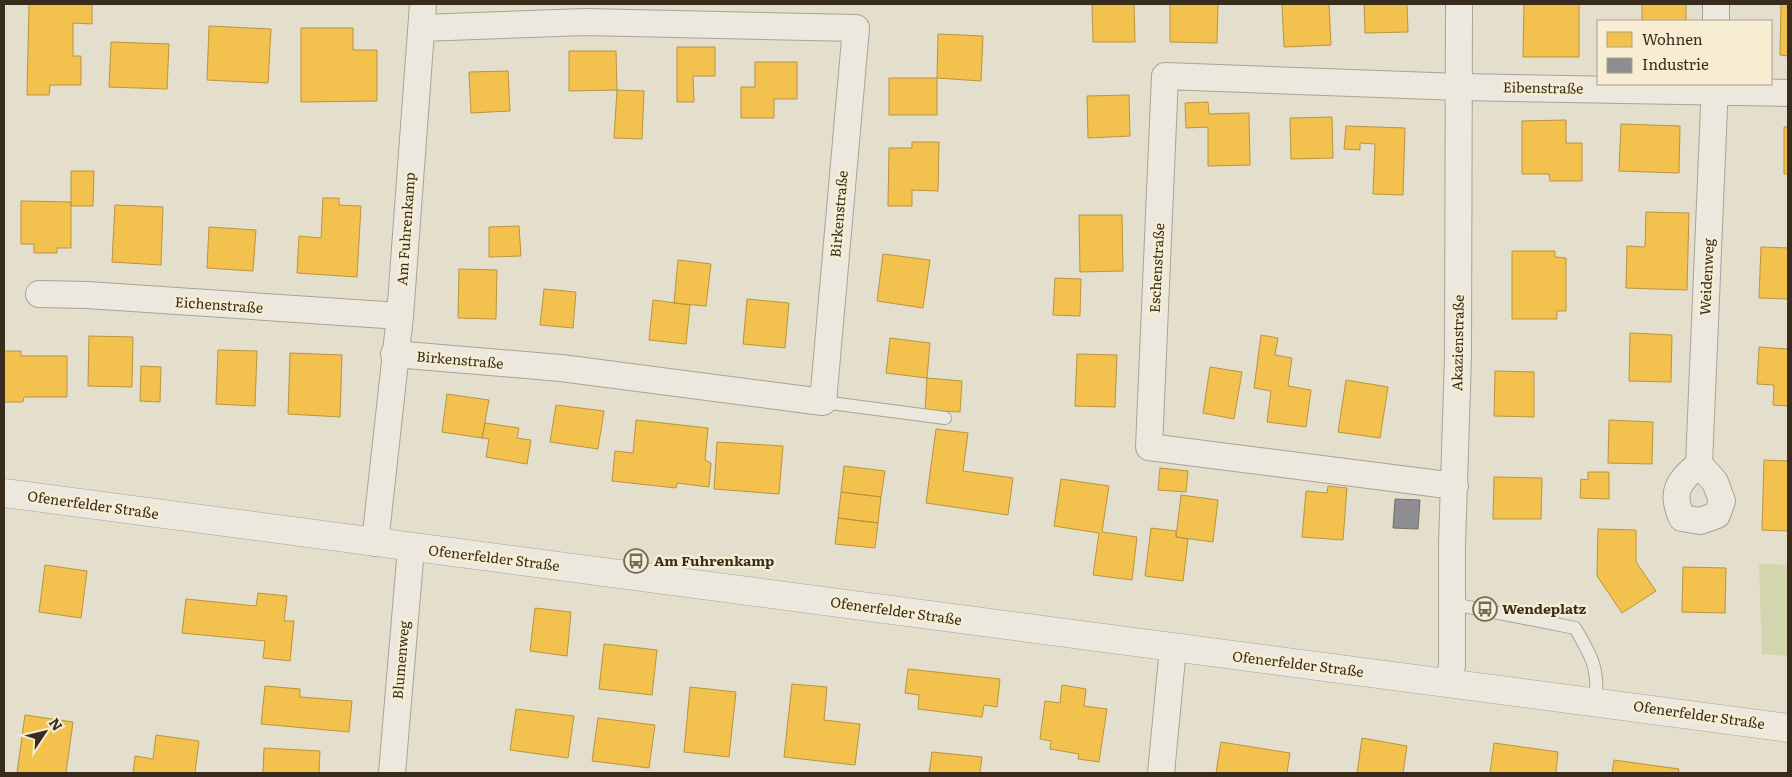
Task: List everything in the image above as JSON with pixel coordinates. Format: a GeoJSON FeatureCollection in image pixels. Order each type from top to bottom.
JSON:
{"type":"FeatureCollection","features":[{"type":"Feature","properties":{"kind":"street","name":"Akazienstraße"},"geometry":{"type":"LineString","coordinates":[[1449,682],[1452,665],[1452,545],[1455,486],[1460,87],[1459,4]]}},
{"type":"Feature","properties":{"kind":"street"},"geometry":{"type":"LineString","coordinates":[[1716,4],[1716,20]]}},
{"type":"Feature","properties":{"kind":"street","name":"Am Fuhrenkamp"},"geometry":{"type":"LineString","coordinates":[[375,543],[394,354],[400,316],[423,16]]}},
{"type":"Feature","properties":{"kind":"street","name":"Birkenstraße"},"geometry":{"type":"LineString","coordinates":[[394,354],[561,368],[823,402],[856,28],[585,22],[423,16]]}},
{"type":"Feature","properties":{"kind":"street","name":"Eschenstraße"},"geometry":{"type":"LineString","coordinates":[[1455,486],[1149,447],[1165,76],[1460,87]]}},
{"type":"Feature","properties":{"kind":"street","name":"Eibenstraße"},"geometry":{"type":"LineString","coordinates":[[1460,87],[1715,87],[1788,93]]}},
{"type":"Feature","properties":{"kind":"street","name":"Weidenweg"},"geometry":{"type":"LineString","coordinates":[[1699,464],[1715,87]]}},
{"type":"Feature","properties":{"kind":"street","name":"Eichenstraße"},"geometry":{"type":"LineString","coordinates":[[39,294],[400,316]]}},
{"type":"Feature","properties":{"kind":"street","name":"Ofenerfelder Straße"},"geometry":{"type":"LineString","coordinates":[[4,494],[1173,648],[1449,682],[1788,728]]}},
{"type":"Feature","properties":{"kind":"street","name":"Blumenweg"},"geometry":{"type":"LineString","coordinates":[[392,773],[411,548]]}},
{"type":"Feature","properties":{"kind":"street"},"geometry":{"type":"LineString","coordinates":[[1161,773],[1173,648]]}},
{"type":"Feature","properties":{"kind":"lane"},"geometry":{"type":"LineString","coordinates":[[823,402],[945,418]]}},
{"type":"Feature","properties":{"kind":"lane"},"geometry":{"type":"LineString","coordinates":[[1453,604],[1575,628],[1590,652],[1598,682],[1595,702]]}},
{"type":"Feature","properties":{"kind":"green space"},"geometry":{"type":"Polygon","coordinates":[[[1759,564],[1788,565],[1788,656],[1762,654],[1759,564]]]}},
{"type":"Feature","properties":{"kind":"building: Wohnen"},"geometry":{"type":"Polygon","coordinates":[[[29,4],[92,4],[92,24],[73,23],[73,56],[81,56],[81,85],[50,85],[49,95],[27,95],[29,4]]]}},
{"type":"Feature","properties":{"kind":"building: Wohnen"},"geometry":{"type":"Polygon","coordinates":[[[1092,4],[1134,4],[1135,42],[1093,42],[1092,4]]]}},
{"type":"Feature","properties":{"kind":"building: Wohnen"},"geometry":{"type":"Polygon","coordinates":[[[1170,4],[1218,4],[1217,43],[1170,42],[1170,4]]]}},
{"type":"Feature","properties":{"kind":"building: Wohnen"},"geometry":{"type":"Polygon","coordinates":[[[1282,4],[1329,4],[1331,45],[1284,47],[1282,4]]]}},
{"type":"Feature","properties":{"kind":"building: Wohnen"},"geometry":{"type":"Polygon","coordinates":[[[1364,4],[1407,4],[1408,32],[1365,33],[1364,4]]]}},
{"type":"Feature","properties":{"kind":"building: Wohnen"},"geometry":{"type":"Polygon","coordinates":[[[1524,4],[1579,4],[1579,57],[1523,57],[1524,4]]]}},
{"type":"Feature","properties":{"kind":"building: Wohnen"},"geometry":{"type":"Polygon","coordinates":[[[1642,4],[1686,4],[1686,20],[1642,20],[1642,4]]]}},
{"type":"Feature","properties":{"kind":"building: Wohnen"},"geometry":{"type":"Polygon","coordinates":[[[1781,4],[1788,4],[1788,56],[1780,55],[1781,4]]]}},
{"type":"Feature","properties":{"kind":"building: Wohnen"},"geometry":{"type":"Polygon","coordinates":[[[209,26],[271,29],[268,83],[207,80],[209,26]]]}},
{"type":"Feature","properties":{"kind":"building: Wohnen"},"geometry":{"type":"Polygon","coordinates":[[[301,28],[353,28],[353,50],[377,50],[377,101],[301,102],[301,28]]]}},
{"type":"Feature","properties":{"kind":"building: Wohnen"},"geometry":{"type":"Polygon","coordinates":[[[938,34],[983,36],[981,81],[937,78],[938,34]]]}},
{"type":"Feature","properties":{"kind":"building: Wohnen"},"geometry":{"type":"Polygon","coordinates":[[[111,42],[169,44],[167,89],[109,87],[111,42]]]}},
{"type":"Feature","properties":{"kind":"building: Wohnen"},"geometry":{"type":"Polygon","coordinates":[[[677,47],[715,47],[715,76],[693,76],[694,102],[677,102],[677,47]]]}},
{"type":"Feature","properties":{"kind":"building: Wohnen"},"geometry":{"type":"Polygon","coordinates":[[[569,51],[616,51],[617,90],[569,91],[569,51]]]}},
{"type":"Feature","properties":{"kind":"building: Wohnen"},"geometry":{"type":"Polygon","coordinates":[[[755,62],[797,62],[797,99],[774,99],[774,118],[741,118],[741,87],[755,87],[755,62]]]}},
{"type":"Feature","properties":{"kind":"building: Wohnen"},"geometry":{"type":"Polygon","coordinates":[[[508,71],[510,111],[471,113],[469,72],[508,71]]]}},
{"type":"Feature","properties":{"kind":"building: Wohnen"},"geometry":{"type":"Polygon","coordinates":[[[889,78],[937,78],[937,115],[889,115],[889,78]]]}},
{"type":"Feature","properties":{"kind":"building: Wohnen"},"geometry":{"type":"Polygon","coordinates":[[[617,90],[644,91],[642,139],[614,138],[617,90]]]}},
{"type":"Feature","properties":{"kind":"building: Wohnen"},"geometry":{"type":"Polygon","coordinates":[[[1129,95],[1130,136],[1088,138],[1087,96],[1129,95]]]}},
{"type":"Feature","properties":{"kind":"building: Wohnen"},"geometry":{"type":"Polygon","coordinates":[[[1208,102],[1209,114],[1249,113],[1250,165],[1208,166],[1208,127],[1186,128],[1185,103],[1208,102]]]}},
{"type":"Feature","properties":{"kind":"building: Wohnen"},"geometry":{"type":"Polygon","coordinates":[[[1332,117],[1333,158],[1291,159],[1290,118],[1332,117]]]}},
{"type":"Feature","properties":{"kind":"building: Wohnen"},"geometry":{"type":"Polygon","coordinates":[[[1566,120],[1566,143],[1582,143],[1582,181],[1550,181],[1549,174],[1522,174],[1522,121],[1566,120]]]}},
{"type":"Feature","properties":{"kind":"building: Wohnen"},"geometry":{"type":"Polygon","coordinates":[[[1621,124],[1680,126],[1679,173],[1619,171],[1621,124]]]}},
{"type":"Feature","properties":{"kind":"building: Wohnen"},"geometry":{"type":"Polygon","coordinates":[[[1346,126],[1405,128],[1403,195],[1373,194],[1375,144],[1360,143],[1360,150],[1344,149],[1346,126]]]}},
{"type":"Feature","properties":{"kind":"building: Wohnen"},"geometry":{"type":"Polygon","coordinates":[[[1784,127],[1788,127],[1788,174],[1784,174],[1784,127]]]}},
{"type":"Feature","properties":{"kind":"building: Wohnen"},"geometry":{"type":"Polygon","coordinates":[[[912,142],[939,142],[938,191],[912,190],[912,206],[888,206],[889,148],[912,148],[912,142]]]}},
{"type":"Feature","properties":{"kind":"building: Wohnen"},"geometry":{"type":"Polygon","coordinates":[[[71,171],[94,171],[93,206],[71,206],[71,171]]]}},
{"type":"Feature","properties":{"kind":"building: Wohnen"},"geometry":{"type":"Polygon","coordinates":[[[323,198],[339,198],[339,205],[361,206],[357,277],[297,273],[299,236],[321,238],[323,198]]]}},
{"type":"Feature","properties":{"kind":"building: Wohnen"},"geometry":{"type":"Polygon","coordinates":[[[21,201],[71,202],[71,248],[57,248],[57,253],[34,253],[34,244],[21,244],[21,201]]]}},
{"type":"Feature","properties":{"kind":"building: Wohnen"},"geometry":{"type":"Polygon","coordinates":[[[115,205],[163,207],[161,265],[112,262],[115,205]]]}},
{"type":"Feature","properties":{"kind":"building: Wohnen"},"geometry":{"type":"Polygon","coordinates":[[[1646,212],[1689,213],[1687,290],[1626,288],[1627,246],[1645,247],[1646,212]]]}},
{"type":"Feature","properties":{"kind":"building: Wohnen"},"geometry":{"type":"Polygon","coordinates":[[[1079,215],[1122,215],[1123,271],[1080,272],[1079,215]]]}},
{"type":"Feature","properties":{"kind":"building: Wohnen"},"geometry":{"type":"Polygon","coordinates":[[[519,226],[521,256],[489,257],[489,227],[519,226]]]}},
{"type":"Feature","properties":{"kind":"building: Wohnen"},"geometry":{"type":"Polygon","coordinates":[[[209,227],[256,230],[253,271],[207,268],[209,227]]]}},
{"type":"Feature","properties":{"kind":"building: Wohnen"},"geometry":{"type":"Polygon","coordinates":[[[1761,247],[1788,248],[1788,299],[1759,298],[1761,247]]]}},
{"type":"Feature","properties":{"kind":"building: Wohnen"},"geometry":{"type":"Polygon","coordinates":[[[1512,251],[1555,251],[1555,257],[1566,258],[1566,311],[1557,311],[1557,319],[1512,319],[1512,251]]]}},
{"type":"Feature","properties":{"kind":"building: Wohnen"},"geometry":{"type":"Polygon","coordinates":[[[883,254],[930,260],[923,308],[877,301],[883,254]]]}},
{"type":"Feature","properties":{"kind":"building: Wohnen"},"geometry":{"type":"Polygon","coordinates":[[[678,260],[711,264],[706,306],[674,303],[678,260]]]}},
{"type":"Feature","properties":{"kind":"building: Wohnen"},"geometry":{"type":"Polygon","coordinates":[[[459,269],[497,270],[496,319],[458,318],[459,269]]]}},
{"type":"Feature","properties":{"kind":"building: Wohnen"},"geometry":{"type":"Polygon","coordinates":[[[1055,278],[1081,279],[1080,316],[1053,315],[1055,278]]]}},
{"type":"Feature","properties":{"kind":"building: Wohnen"},"geometry":{"type":"Polygon","coordinates":[[[544,289],[576,292],[573,328],[540,325],[544,289]]]}},
{"type":"Feature","properties":{"kind":"building: Wohnen"},"geometry":{"type":"Polygon","coordinates":[[[747,299],[789,303],[785,348],[743,344],[747,299]]]}},
{"type":"Feature","properties":{"kind":"building: Wohnen"},"geometry":{"type":"Polygon","coordinates":[[[653,300],[690,305],[686,344],[649,340],[653,300]]]}},
{"type":"Feature","properties":{"kind":"building: Wohnen"},"geometry":{"type":"Polygon","coordinates":[[[1630,333],[1672,335],[1671,382],[1629,381],[1630,333]]]}},
{"type":"Feature","properties":{"kind":"building: Wohnen"},"geometry":{"type":"Polygon","coordinates":[[[1261,335],[1278,338],[1275,355],[1292,358],[1288,386],[1311,390],[1306,427],[1267,422],[1271,391],[1254,388],[1261,335]]]}},
{"type":"Feature","properties":{"kind":"building: Wohnen"},"geometry":{"type":"Polygon","coordinates":[[[89,336],[133,337],[132,387],[88,386],[89,336]]]}},
{"type":"Feature","properties":{"kind":"building: Wohnen"},"geometry":{"type":"Polygon","coordinates":[[[890,338],[930,343],[927,378],[886,373],[890,338]]]}},
{"type":"Feature","properties":{"kind":"building: Wohnen"},"geometry":{"type":"Polygon","coordinates":[[[1759,347],[1788,349],[1788,406],[1773,405],[1774,385],[1757,384],[1759,347]]]}},
{"type":"Feature","properties":{"kind":"building: Wohnen"},"geometry":{"type":"Polygon","coordinates":[[[218,350],[257,351],[255,406],[216,404],[218,350]]]}},
{"type":"Feature","properties":{"kind":"building: Wohnen"},"geometry":{"type":"Polygon","coordinates":[[[4,351],[21,351],[21,356],[67,356],[67,397],[24,397],[23,402],[4,402],[4,351]]]}},
{"type":"Feature","properties":{"kind":"building: Wohnen"},"geometry":{"type":"Polygon","coordinates":[[[290,353],[342,355],[340,417],[288,414],[290,353]]]}},
{"type":"Feature","properties":{"kind":"building: Wohnen"},"geometry":{"type":"Polygon","coordinates":[[[1077,354],[1117,355],[1115,407],[1075,406],[1077,354]]]}},
{"type":"Feature","properties":{"kind":"building: Wohnen"},"geometry":{"type":"Polygon","coordinates":[[[141,366],[161,367],[160,402],[140,401],[141,366]]]}},
{"type":"Feature","properties":{"kind":"building: Wohnen"},"geometry":{"type":"Polygon","coordinates":[[[1210,367],[1242,372],[1234,419],[1203,413],[1210,367]]]}},
{"type":"Feature","properties":{"kind":"building: Wohnen"},"geometry":{"type":"Polygon","coordinates":[[[1495,371],[1534,372],[1534,417],[1494,416],[1495,371]]]}},
{"type":"Feature","properties":{"kind":"building: Wohnen"},"geometry":{"type":"Polygon","coordinates":[[[927,378],[962,381],[960,412],[925,410],[927,378]]]}},
{"type":"Feature","properties":{"kind":"building: Wohnen"},"geometry":{"type":"Polygon","coordinates":[[[1346,380],[1388,387],[1380,438],[1338,432],[1346,380]]]}},
{"type":"Feature","properties":{"kind":"building: Wohnen"},"geometry":{"type":"Polygon","coordinates":[[[447,394],[489,400],[482,438],[442,432],[447,394]]]}},
{"type":"Feature","properties":{"kind":"building: Wohnen"},"geometry":{"type":"Polygon","coordinates":[[[556,405],[604,411],[598,449],[550,442],[556,405]]]}},
{"type":"Feature","properties":{"kind":"building: Wohnen"},"geometry":{"type":"Polygon","coordinates":[[[636,420],[708,428],[705,460],[711,463],[709,487],[677,483],[676,488],[612,481],[615,451],[633,453],[636,420]]]}},
{"type":"Feature","properties":{"kind":"building: Wohnen"},"geometry":{"type":"Polygon","coordinates":[[[1609,420],[1653,422],[1652,464],[1608,463],[1609,420]]]}},
{"type":"Feature","properties":{"kind":"building: Wohnen"},"geometry":{"type":"Polygon","coordinates":[[[485,423],[519,428],[517,438],[531,440],[527,464],[486,457],[489,439],[482,438],[485,423]]]}},
{"type":"Feature","properties":{"kind":"building: Wohnen"},"geometry":{"type":"Polygon","coordinates":[[[936,429],[968,433],[963,471],[1013,478],[1008,515],[926,503],[936,429]]]}},
{"type":"Feature","properties":{"kind":"building: Wohnen"},"geometry":{"type":"Polygon","coordinates":[[[717,442],[783,446],[779,494],[714,489],[717,442]]]}},
{"type":"Feature","properties":{"kind":"building: Wohnen"},"geometry":{"type":"Polygon","coordinates":[[[1764,460],[1788,461],[1788,531],[1762,530],[1764,460]]]}},
{"type":"Feature","properties":{"kind":"building: Wohnen"},"geometry":{"type":"Polygon","coordinates":[[[844,466],[885,471],[881,497],[841,492],[844,466]]]}},
{"type":"Feature","properties":{"kind":"building: Wohnen"},"geometry":{"type":"Polygon","coordinates":[[[1160,468],[1188,471],[1186,492],[1158,490],[1160,468]]]}},
{"type":"Feature","properties":{"kind":"building: Wohnen"},"geometry":{"type":"Polygon","coordinates":[[[1588,472],[1609,472],[1609,499],[1580,498],[1581,479],[1588,480],[1588,472]]]}},
{"type":"Feature","properties":{"kind":"building: Wohnen"},"geometry":{"type":"Polygon","coordinates":[[[1494,477],[1542,478],[1541,519],[1493,519],[1494,477]]]}},
{"type":"Feature","properties":{"kind":"building: Wohnen"},"geometry":{"type":"Polygon","coordinates":[[[1061,479],[1109,486],[1102,532],[1137,537],[1132,580],[1093,575],[1099,533],[1054,526],[1061,479]]]}},
{"type":"Feature","properties":{"kind":"building: Wohnen"},"geometry":{"type":"Polygon","coordinates":[[[1328,486],[1347,488],[1343,540],[1302,537],[1306,491],[1327,493],[1328,486]]]}},
{"type":"Feature","properties":{"kind":"building: Wohnen"},"geometry":{"type":"Polygon","coordinates":[[[841,492],[881,497],[878,523],[838,518],[841,492]]]}},
{"type":"Feature","properties":{"kind":"building: Wohnen"},"geometry":{"type":"Polygon","coordinates":[[[1181,495],[1218,500],[1213,542],[1176,537],[1181,495]]]}},
{"type":"Feature","properties":{"kind":"building: Wohnen"},"geometry":{"type":"Polygon","coordinates":[[[838,518],[878,523],[875,548],[835,544],[838,518]]]}},
{"type":"Feature","properties":{"kind":"building: Wohnen"},"geometry":{"type":"Polygon","coordinates":[[[1151,528],[1176,531],[1176,537],[1188,539],[1183,581],[1145,576],[1151,528]]]}},
{"type":"Feature","properties":{"kind":"building: Wohnen"},"geometry":{"type":"Polygon","coordinates":[[[1598,529],[1636,530],[1636,562],[1656,591],[1622,613],[1597,576],[1598,529]]]}},
{"type":"Feature","properties":{"kind":"building: Wohnen"},"geometry":{"type":"Polygon","coordinates":[[[45,565],[87,571],[81,618],[39,612],[45,565]]]}},
{"type":"Feature","properties":{"kind":"building: Wohnen"},"geometry":{"type":"Polygon","coordinates":[[[1683,567],[1726,568],[1725,613],[1682,612],[1683,567]]]}},
{"type":"Feature","properties":{"kind":"building: Wohnen"},"geometry":{"type":"Polygon","coordinates":[[[258,593],[287,596],[284,621],[294,621],[290,661],[263,658],[265,641],[182,633],[186,599],[256,606],[258,593]]]}},
{"type":"Feature","properties":{"kind":"building: Wohnen"},"geometry":{"type":"Polygon","coordinates":[[[535,608],[571,612],[567,656],[530,651],[535,608]]]}},
{"type":"Feature","properties":{"kind":"building: Wohnen"},"geometry":{"type":"Polygon","coordinates":[[[604,644],[657,650],[652,695],[599,689],[604,644]]]}},
{"type":"Feature","properties":{"kind":"building: Wohnen"},"geometry":{"type":"Polygon","coordinates":[[[908,669],[1000,679],[997,707],[984,705],[982,717],[918,709],[919,695],[905,693],[908,669]]]}},
{"type":"Feature","properties":{"kind":"building: Wohnen"},"geometry":{"type":"Polygon","coordinates":[[[792,684],[827,687],[824,720],[860,724],[855,765],[784,757],[792,684]]]}},
{"type":"Feature","properties":{"kind":"building: Wohnen"},"geometry":{"type":"Polygon","coordinates":[[[1062,685],[1086,689],[1084,706],[1107,709],[1099,762],[1078,759],[1079,754],[1050,749],[1051,741],[1040,739],[1045,701],[1060,703],[1062,685]]]}},
{"type":"Feature","properties":{"kind":"building: Wohnen"},"geometry":{"type":"Polygon","coordinates":[[[265,686],[300,689],[300,697],[352,701],[349,732],[261,724],[265,686]]]}},
{"type":"Feature","properties":{"kind":"building: Wohnen"},"geometry":{"type":"Polygon","coordinates":[[[690,687],[736,692],[729,757],[684,752],[690,687]]]}},
{"type":"Feature","properties":{"kind":"building: Wohnen"},"geometry":{"type":"Polygon","coordinates":[[[516,709],[574,716],[568,758],[510,750],[516,709]]]}},
{"type":"Feature","properties":{"kind":"building: Wohnen"},"geometry":{"type":"Polygon","coordinates":[[[25,715],[73,722],[66,773],[17,773],[25,715]]]}},
{"type":"Feature","properties":{"kind":"building: Wohnen"},"geometry":{"type":"Polygon","coordinates":[[[598,718],[655,725],[649,768],[592,761],[598,718]]]}},
{"type":"Feature","properties":{"kind":"building: Wohnen"},"geometry":{"type":"Polygon","coordinates":[[[156,735],[199,741],[195,773],[133,773],[135,756],[153,759],[156,735]]]}},
{"type":"Feature","properties":{"kind":"building: Wohnen"},"geometry":{"type":"Polygon","coordinates":[[[1362,738],[1407,746],[1403,773],[1357,773],[1362,738]]]}},
{"type":"Feature","properties":{"kind":"building: Wohnen"},"geometry":{"type":"Polygon","coordinates":[[[1221,742],[1290,753],[1287,773],[1216,773],[1221,742]]]}},
{"type":"Feature","properties":{"kind":"building: Wohnen"},"geometry":{"type":"Polygon","coordinates":[[[1494,743],[1558,752],[1556,773],[1490,773],[1494,743]]]}},
{"type":"Feature","properties":{"kind":"building: Wohnen"},"geometry":{"type":"Polygon","coordinates":[[[264,748],[320,751],[319,773],[263,773],[264,748]]]}},
{"type":"Feature","properties":{"kind":"building: Wohnen"},"geometry":{"type":"Polygon","coordinates":[[[932,752],[982,757],[980,773],[929,773],[932,752]]]}},
{"type":"Feature","properties":{"kind":"building: Wohnen"},"geometry":{"type":"Polygon","coordinates":[[[1614,760],[1679,769],[1678,773],[1612,773],[1614,760]]]}},
{"type":"Feature","properties":{"kind":"building: Industrie"},"geometry":{"type":"Polygon","coordinates":[[[1395,499],[1420,500],[1418,529],[1393,528],[1395,499]]]}},
{"type":"Feature","properties":{"kind":"place","name":"Am Fuhrenkamp"},"geometry":{"type":"Point","coordinates":[636,561]}},
{"type":"Feature","properties":{"kind":"place","name":"Wendeplatz"},"geometry":{"type":"Point","coordinates":[1485,609]}}]}
